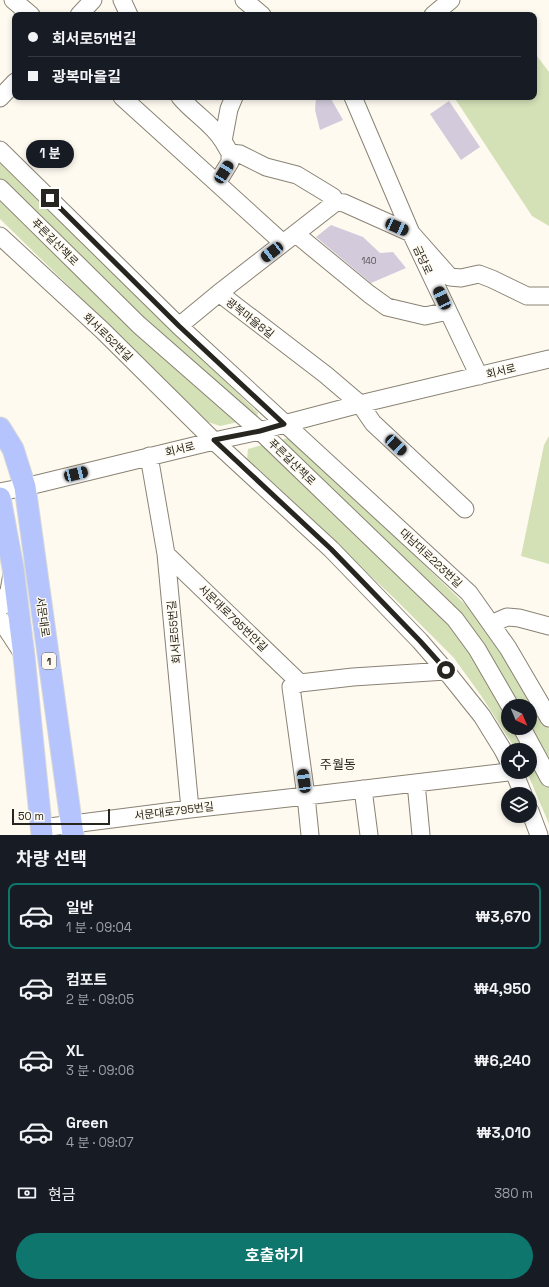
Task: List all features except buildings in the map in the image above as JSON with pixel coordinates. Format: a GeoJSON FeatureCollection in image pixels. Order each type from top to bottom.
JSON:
{"type":"FeatureCollection","features":[{"type":"Feature","properties":{"kind":"main road","name":"서문대로"},"geometry":{"type":"LineString","coordinates":[[0,428],[13,449],[25,487],[72,830]]}},
{"type":"Feature","properties":{"kind":"main road","name":"1"},"geometry":{"type":"LineString","coordinates":[[0,498],[13,568],[24,656],[42,831]]}},
{"type":"Feature","properties":{"kind":"street"},"geometry":{"type":"LineString","coordinates":[[13,0],[27,12]]}},
{"type":"Feature","properties":{"kind":"street"},"geometry":{"type":"LineString","coordinates":[[82,12],[93,0]]}},
{"type":"Feature","properties":{"kind":"street"},"geometry":{"type":"LineString","coordinates":[[122,0],[128,12]]}},
{"type":"Feature","properties":{"kind":"street"},"geometry":{"type":"LineString","coordinates":[[0,98],[12,85]]}},
{"type":"Feature","properties":{"kind":"street"},"geometry":{"type":"LineString","coordinates":[[125,100],[217,183],[290,239],[387,307],[425,316],[448,311]]}},
{"type":"Feature","properties":{"kind":"street"},"geometry":{"type":"LineString","coordinates":[[183,100],[218,133],[227,147],[266,167],[296,175],[326,192],[340,203],[411,233],[450,276],[461,278],[479,274],[527,296],[549,296]]}},
{"type":"Feature","properties":{"kind":"street"},"geometry":{"type":"LineString","coordinates":[[217,183],[230,162],[227,147],[229,109],[233,100]]}},
{"type":"Feature","properties":{"kind":"street","name":"금당로"},"geometry":{"type":"LineString","coordinates":[[354,100],[411,233],[478,376]]}},
{"type":"Feature","properties":{"kind":"street","name":"대남대로223번길"},"geometry":{"type":"LineString","coordinates":[[0,150],[179,326],[469,593],[508,648],[549,718]]}},
{"type":"Feature","properties":{"kind":"street","name":"푸른길산책로"},"geometry":{"type":"LineString","coordinates":[[0,188],[139,325],[260,431],[455,619],[481,655],[506,699]]}},
{"type":"Feature","properties":{"kind":"street","name":"광복마을8길"},"geometry":{"type":"LineString","coordinates":[[179,326],[219,293],[340,203]]}},
{"type":"Feature","properties":{"kind":"street","name":"회서로52번길"},"geometry":{"type":"LineString","coordinates":[[0,236],[102,330],[214,440],[331,549],[446,670],[482,716],[501,747]]}},
{"type":"Feature","properties":{"kind":"street","name":"광복마을8길"},"geometry":{"type":"LineString","coordinates":[[219,293],[326,375],[360,404]]}},
{"type":"Feature","properties":{"kind":"street","name":"회서로"},"geometry":{"type":"LineString","coordinates":[[0,492],[214,440],[260,431],[360,404],[549,359]]}},
{"type":"Feature","properties":{"kind":"street"},"geometry":{"type":"LineString","coordinates":[[360,404],[374,423],[465,509]]}},
{"type":"Feature","properties":{"kind":"street","name":"회서로55번길"},"geometry":{"type":"LineString","coordinates":[[149,456],[166,554],[190,809]]}},
{"type":"Feature","properties":{"kind":"street","name":"서문대로795번안길"},"geometry":{"type":"LineString","coordinates":[[166,554],[300,683]]}},
{"type":"Feature","properties":{"kind":"street"},"geometry":{"type":"LineString","coordinates":[[0,608],[9,591],[13,568]]}},
{"type":"Feature","properties":{"kind":"street"},"geometry":{"type":"LineString","coordinates":[[491,624],[507,617],[519,618],[549,626]]}},
{"type":"Feature","properties":{"kind":"street"},"geometry":{"type":"LineString","coordinates":[[0,619],[24,656]]}},
{"type":"Feature","properties":{"kind":"street"},"geometry":{"type":"LineString","coordinates":[[310,835],[291,687],[300,683],[353,677],[446,670]]}},
{"type":"Feature","properties":{"kind":"street"},"geometry":{"type":"LineString","coordinates":[[526,735],[549,778]]}},
{"type":"Feature","properties":{"kind":"street","name":"서문대로795번길"},"geometry":{"type":"LineString","coordinates":[[42,831],[72,830],[190,809],[501,773]]}},
{"type":"Feature","properties":{"kind":"street"},"geometry":{"type":"LineString","coordinates":[[416,783],[422,835]]}},
{"type":"Feature","properties":{"kind":"street"},"geometry":{"type":"LineString","coordinates":[[363,789],[369,835]]}},
{"type":"Feature","properties":{"kind":"street"},"geometry":{"type":"LineString","coordinates":[[534,823],[539,835]]}},
{"type":"Feature","properties":{"kind":"green space"},"geometry":{"type":"Polygon","coordinates":[[[537,56],[549,72],[549,226],[532,216],[456,100],[537,100],[537,56]]]}},
{"type":"Feature","properties":{"kind":"green space"},"geometry":{"type":"Polygon","coordinates":[[[0,163],[258,413],[257,418],[220,426],[208,422],[0,219],[0,163]]]}},
{"type":"Feature","properties":{"kind":"green space"},"geometry":{"type":"Polygon","coordinates":[[[549,436],[549,564],[521,556],[544,445],[549,436]]]}},
{"type":"Feature","properties":{"kind":"green space"},"geometry":{"type":"Polygon","coordinates":[[[292,437],[472,611],[520,677],[532,699],[501,699],[501,727],[454,658],[393,597],[247,460],[248,449],[292,437]]]}},
{"type":"Feature","properties":{"kind":"green space"},"geometry":{"type":"Polygon","coordinates":[[[537,707],[549,729],[549,824],[537,796],[537,787],[533,787],[530,779],[537,779],[537,743],[512,743],[506,735],[537,735],[537,707]]]}},
{"type":"Feature","properties":{"kind":"district","name":"주월동"},"geometry":{"type":"Point","coordinates":[338,764]}},
{"type":"Feature","properties":{"kind":"route"},"geometry":{"type":"LineString","coordinates":[[50,198],[179,326],[284,424],[260,431],[214,440],[331,549],[446,670]]}}]}
